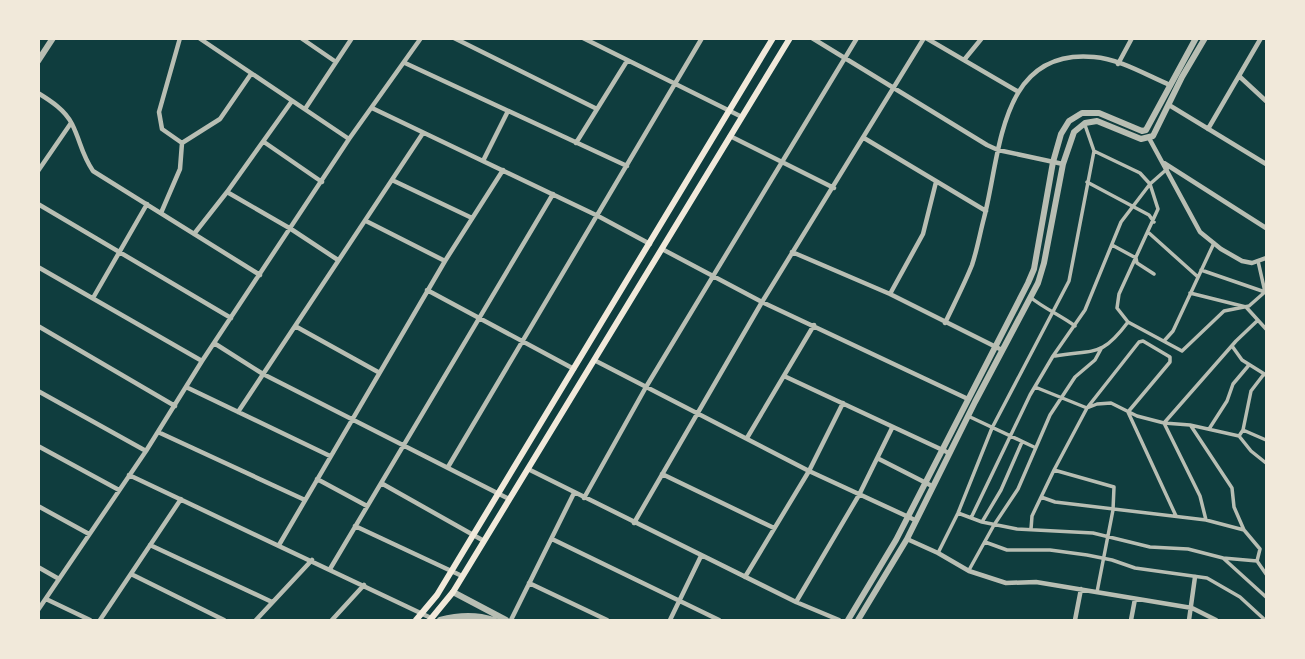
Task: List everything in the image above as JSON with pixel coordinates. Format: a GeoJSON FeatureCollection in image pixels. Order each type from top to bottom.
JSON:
{"type":"FeatureCollection","features":[{"type":"Feature","properties":{"kind":"main road"},"geometry":{"type":"LineString","coordinates":[[416,621],[452,571],[773,38]]}},
{"type":"Feature","properties":{"kind":"main road"},"geometry":{"type":"LineString","coordinates":[[431,620],[453,592],[790,38]]}},
{"type":"Feature","properties":{"kind":"street"},"geometry":{"type":"LineString","coordinates":[[38,61],[53,38]]}},
{"type":"Feature","properties":{"kind":"street"},"geometry":{"type":"LineString","coordinates":[[180,38],[159,112],[162,129],[182,144]]}},
{"type":"Feature","properties":{"kind":"street"},"geometry":{"type":"LineString","coordinates":[[199,38],[349,139]]}},
{"type":"Feature","properties":{"kind":"street"},"geometry":{"type":"LineString","coordinates":[[301,38],[336,62]]}},
{"type":"Feature","properties":{"kind":"street"},"geometry":{"type":"LineString","coordinates":[[305,109],[352,38]]}},
{"type":"Feature","properties":{"kind":"street"},"geometry":{"type":"LineString","coordinates":[[38,610],[146,451],[202,361],[349,139],[421,38]]}},
{"type":"Feature","properties":{"kind":"street"},"geometry":{"type":"LineString","coordinates":[[454,38],[597,109]]}},
{"type":"Feature","properties":{"kind":"street"},"geometry":{"type":"LineString","coordinates":[[583,38],[742,117]]}},
{"type":"Feature","properties":{"kind":"street"},"geometry":{"type":"LineString","coordinates":[[448,467],[702,38]]}},
{"type":"Feature","properties":{"kind":"street"},"geometry":{"type":"LineString","coordinates":[[812,38],[998,150],[1063,164]]}},
{"type":"Feature","properties":{"kind":"street"},"geometry":{"type":"LineString","coordinates":[[584,498],[646,387],[857,38]]}},
{"type":"Feature","properties":{"kind":"street"},"geometry":{"type":"LineString","coordinates":[[634,523],[792,252],[925,38],[1017,91]]}},
{"type":"Feature","properties":{"kind":"street"},"geometry":{"type":"LineString","coordinates":[[964,60],[982,38]]}},
{"type":"Feature","properties":{"kind":"street"},"geometry":{"type":"LineString","coordinates":[[1118,64],[1132,38]]}},
{"type":"Feature","properties":{"kind":"street"},"geometry":{"type":"LineString","coordinates":[[858,621],[906,539],[932,486],[968,399],[1034,269],[1053,162],[1065,126],[1077,115],[1088,112],[1099,113],[1142,131],[1146,130],[1196,38]]}},
{"type":"Feature","properties":{"kind":"street"},"geometry":{"type":"LineString","coordinates":[[848,621],[896,540],[925,482],[968,416],[1030,297],[1044,263],[1063,164],[1074,132],[1085,122],[1097,121],[1141,139],[1153,136],[1205,38]]}},
{"type":"Feature","properties":{"kind":"street"},"geometry":{"type":"LineString","coordinates":[[1208,129],[1261,38]]}},
{"type":"Feature","properties":{"kind":"street"},"geometry":{"type":"LineString","coordinates":[[945,323],[972,264],[998,150],[1017,91],[1038,70],[1065,58],[1096,57],[1170,85]]}},
{"type":"Feature","properties":{"kind":"street"},"geometry":{"type":"LineString","coordinates":[[576,143],[626,61]]}},
{"type":"Feature","properties":{"kind":"street"},"geometry":{"type":"LineString","coordinates":[[405,63],[627,166]]}},
{"type":"Feature","properties":{"kind":"street"},"geometry":{"type":"LineString","coordinates":[[182,144],[220,119],[251,74]]}},
{"type":"Feature","properties":{"kind":"street"},"geometry":{"type":"LineString","coordinates":[[1239,76],[1266,101]]}},
{"type":"Feature","properties":{"kind":"street"},"geometry":{"type":"LineString","coordinates":[[38,93],[55,103],[71,122],[82,155],[93,171],[260,275]]}},
{"type":"Feature","properties":{"kind":"street"},"geometry":{"type":"LineString","coordinates":[[194,234],[264,142],[292,100]]}},
{"type":"Feature","properties":{"kind":"street"},"geometry":{"type":"LineString","coordinates":[[1168,106],[1266,164]]}},
{"type":"Feature","properties":{"kind":"street"},"geometry":{"type":"LineString","coordinates":[[372,108],[598,216],[650,244]]}},
{"type":"Feature","properties":{"kind":"street"},"geometry":{"type":"LineString","coordinates":[[483,161],[508,111]]}},
{"type":"Feature","properties":{"kind":"street"},"geometry":{"type":"LineString","coordinates":[[38,171],[71,122]]}},
{"type":"Feature","properties":{"kind":"street"},"geometry":{"type":"LineString","coordinates":[[938,553],[958,513],[992,428],[1069,281],[1094,151],[1085,122]]}},
{"type":"Feature","properties":{"kind":"street"},"geometry":{"type":"LineString","coordinates":[[238,412],[423,133]]}},
{"type":"Feature","properties":{"kind":"street"},"geometry":{"type":"LineString","coordinates":[[730,136],[834,188]]}},
{"type":"Feature","properties":{"kind":"street"},"geometry":{"type":"LineString","coordinates":[[864,138],[986,211]]}},
{"type":"Feature","properties":{"kind":"street"},"geometry":{"type":"LineString","coordinates":[[1149,138],[1200,232],[1242,261],[1252,263],[1266,258]]}},
{"type":"Feature","properties":{"kind":"street"},"geometry":{"type":"LineString","coordinates":[[264,142],[322,182]]}},
{"type":"Feature","properties":{"kind":"street"},"geometry":{"type":"LineString","coordinates":[[161,213],[175,184],[182,144]]}},
{"type":"Feature","properties":{"kind":"street"},"geometry":{"type":"LineString","coordinates":[[1094,151],[1140,173],[1150,184],[1158,209],[1119,294],[1117,308],[1128,322],[1182,351],[1224,311],[1246,307],[1266,291]]}},
{"type":"Feature","properties":{"kind":"street"},"geometry":{"type":"LineString","coordinates":[[1163,163],[1266,228]]}},
{"type":"Feature","properties":{"kind":"street"},"geometry":{"type":"LineString","coordinates":[[971,518],[1035,387],[1085,310],[1121,222],[1150,184],[1167,169]]}},
{"type":"Feature","properties":{"kind":"street"},"geometry":{"type":"LineString","coordinates":[[279,545],[378,372],[503,170]]}},
{"type":"Feature","properties":{"kind":"street"},"geometry":{"type":"LineString","coordinates":[[393,180],[472,218]]}},
{"type":"Feature","properties":{"kind":"street"},"geometry":{"type":"LineString","coordinates":[[890,294],[923,234],[936,182]]}},
{"type":"Feature","properties":{"kind":"street"},"geometry":{"type":"LineString","coordinates":[[1087,182],[1149,215],[1154,222]]}},
{"type":"Feature","properties":{"kind":"street"},"geometry":{"type":"LineString","coordinates":[[227,192],[338,260]]}},
{"type":"Feature","properties":{"kind":"street"},"geometry":{"type":"LineString","coordinates":[[330,569],[553,194]]}},
{"type":"Feature","properties":{"kind":"street"},"geometry":{"type":"LineString","coordinates":[[38,204],[231,318]]}},
{"type":"Feature","properties":{"kind":"street"},"geometry":{"type":"LineString","coordinates":[[93,298],[147,204]]}},
{"type":"Feature","properties":{"kind":"street"},"geometry":{"type":"LineString","coordinates":[[366,221],[445,261]]}},
{"type":"Feature","properties":{"kind":"street"},"geometry":{"type":"LineString","coordinates":[[1149,233],[1198,276]]}},
{"type":"Feature","properties":{"kind":"street"},"geometry":{"type":"LineString","coordinates":[[1164,341],[1173,331],[1214,243]]}},
{"type":"Feature","properties":{"kind":"street"},"geometry":{"type":"LineString","coordinates":[[1112,245],[1136,258],[1137,263],[1154,274]]}},
{"type":"Feature","properties":{"kind":"street"},"geometry":{"type":"LineString","coordinates":[[662,249],[762,302],[968,399]]}},
{"type":"Feature","properties":{"kind":"street"},"geometry":{"type":"LineString","coordinates":[[792,252],[890,294],[1002,350]]}},
{"type":"Feature","properties":{"kind":"street"},"geometry":{"type":"LineString","coordinates":[[1258,261],[1266,291]]}},
{"type":"Feature","properties":{"kind":"street"},"geometry":{"type":"LineString","coordinates":[[39,269],[202,361]]}},
{"type":"Feature","properties":{"kind":"street"},"geometry":{"type":"LineString","coordinates":[[1201,270],[1266,291]]}},
{"type":"Feature","properties":{"kind":"street"},"geometry":{"type":"LineString","coordinates":[[427,290],[575,370]]}},
{"type":"Feature","properties":{"kind":"street"},"geometry":{"type":"LineString","coordinates":[[1190,293],[1246,307],[1266,330]]}},
{"type":"Feature","properties":{"kind":"street"},"geometry":{"type":"LineString","coordinates":[[1030,297],[1075,326]]}},
{"type":"Feature","properties":{"kind":"street"},"geometry":{"type":"LineString","coordinates":[[1164,422],[1258,321]]}},
{"type":"Feature","properties":{"kind":"street"},"geometry":{"type":"LineString","coordinates":[[1053,356],[1101,349],[1114,341],[1128,322]]}},
{"type":"Feature","properties":{"kind":"street"},"geometry":{"type":"LineString","coordinates":[[747,438],[814,325]]}},
{"type":"Feature","properties":{"kind":"street"},"geometry":{"type":"LineString","coordinates":[[38,326],[175,406]]}},
{"type":"Feature","properties":{"kind":"street"},"geometry":{"type":"LineString","coordinates":[[295,326],[378,372]]}},
{"type":"Feature","properties":{"kind":"street"},"geometry":{"type":"LineString","coordinates":[[1031,529],[1032,516],[1087,408],[1139,342],[1143,341],[1170,357],[1170,362],[1128,412]]}},
{"type":"Feature","properties":{"kind":"street"},"geometry":{"type":"LineString","coordinates":[[214,343],[263,374],[509,499]]}},
{"type":"Feature","properties":{"kind":"street"},"geometry":{"type":"LineString","coordinates":[[1232,346],[1242,360],[1265,375],[1251,391],[1243,430],[1238,436]]}},
{"type":"Feature","properties":{"kind":"street"},"geometry":{"type":"LineString","coordinates":[[969,571],[994,525],[1018,489],[1034,447],[1060,399],[1075,377],[1095,360],[1101,349]]}},
{"type":"Feature","properties":{"kind":"street"},"geometry":{"type":"LineString","coordinates":[[594,360],[809,471],[915,520]]}},
{"type":"Feature","properties":{"kind":"street"},"geometry":{"type":"LineString","coordinates":[[1209,429],[1227,401],[1233,384],[1250,365]]}},
{"type":"Feature","properties":{"kind":"street"},"geometry":{"type":"LineString","coordinates":[[784,376],[945,452]]}},
{"type":"Feature","properties":{"kind":"street"},"geometry":{"type":"LineString","coordinates":[[186,387],[330,456]]}},
{"type":"Feature","properties":{"kind":"street"},"geometry":{"type":"LineString","coordinates":[[1035,387],[1087,408],[1111,403],[1128,412],[1164,422],[1238,436],[1266,463]]}},
{"type":"Feature","properties":{"kind":"street"},"geometry":{"type":"LineString","coordinates":[[39,392],[146,451]]}},
{"type":"Feature","properties":{"kind":"street"},"geometry":{"type":"LineString","coordinates":[[745,577],[809,471],[843,403]]}},
{"type":"Feature","properties":{"kind":"street"},"geometry":{"type":"LineString","coordinates":[[1128,412],[1176,516]]}},
{"type":"Feature","properties":{"kind":"street"},"geometry":{"type":"LineString","coordinates":[[968,416],[1034,447]]}},
{"type":"Feature","properties":{"kind":"street"},"geometry":{"type":"LineString","coordinates":[[1164,422],[1200,496],[1206,520]]}},
{"type":"Feature","properties":{"kind":"street"},"geometry":{"type":"LineString","coordinates":[[1190,425],[1232,488],[1234,507],[1244,530],[1260,549],[1257,561],[1266,574]]}},
{"type":"Feature","properties":{"kind":"street"},"geometry":{"type":"LineString","coordinates":[[796,602],[879,459],[892,428]]}},
{"type":"Feature","properties":{"kind":"street"},"geometry":{"type":"LineString","coordinates":[[1243,430],[1266,440]]}},
{"type":"Feature","properties":{"kind":"street"},"geometry":{"type":"LineString","coordinates":[[158,432],[305,500]]}},
{"type":"Feature","properties":{"kind":"street"},"geometry":{"type":"LineString","coordinates":[[982,523],[1001,490],[1022,442]]}},
{"type":"Feature","properties":{"kind":"street"},"geometry":{"type":"LineString","coordinates":[[38,446],[119,490]]}},
{"type":"Feature","properties":{"kind":"street"},"geometry":{"type":"LineString","coordinates":[[879,459],[932,486]]}},
{"type":"Feature","properties":{"kind":"street"},"geometry":{"type":"LineString","coordinates":[[528,469],[574,494],[839,621]]}},
{"type":"Feature","properties":{"kind":"street"},"geometry":{"type":"LineString","coordinates":[[1054,470],[1114,487],[1113,510],[1097,592]]}},
{"type":"Feature","properties":{"kind":"street"},"geometry":{"type":"LineString","coordinates":[[129,474],[364,585],[431,620]]}},
{"type":"Feature","properties":{"kind":"street"},"geometry":{"type":"LineString","coordinates":[[662,474],[774,528]]}},
{"type":"Feature","properties":{"kind":"street"},"geometry":{"type":"LineString","coordinates":[[317,479],[367,506]]}},
{"type":"Feature","properties":{"kind":"street"},"geometry":{"type":"LineString","coordinates":[[381,483],[484,541]]}},
{"type":"Feature","properties":{"kind":"street"},"geometry":{"type":"LineString","coordinates":[[453,592],[509,621],[574,494]]}},
{"type":"Feature","properties":{"kind":"street"},"geometry":{"type":"LineString","coordinates":[[1041,497],[1055,502],[1206,520],[1244,530]]}},
{"type":"Feature","properties":{"kind":"street"},"geometry":{"type":"LineString","coordinates":[[100,621],[181,499]]}},
{"type":"Feature","properties":{"kind":"street"},"geometry":{"type":"LineString","coordinates":[[38,506],[89,534]]}},
{"type":"Feature","properties":{"kind":"street"},"geometry":{"type":"LineString","coordinates":[[958,513],[994,525],[1072,531],[1108,536],[1150,547],[1257,561]]}},
{"type":"Feature","properties":{"kind":"street"},"geometry":{"type":"LineString","coordinates":[[355,526],[462,576]]}},
{"type":"Feature","properties":{"kind":"street"},"geometry":{"type":"LineString","coordinates":[[552,538],[719,621]]}},
{"type":"Feature","properties":{"kind":"street"},"geometry":{"type":"LineString","coordinates":[[906,539],[969,571],[1006,583],[1036,582],[1192,608],[1216,621]]}},
{"type":"Feature","properties":{"kind":"street"},"geometry":{"type":"LineString","coordinates":[[985,542],[1007,550],[1050,550],[1135,568],[1207,578],[1240,597],[1265,621]]}},
{"type":"Feature","properties":{"kind":"street"},"geometry":{"type":"LineString","coordinates":[[150,545],[272,602]]}},
{"type":"Feature","properties":{"kind":"street"},"geometry":{"type":"LineString","coordinates":[[670,621],[701,556]]}},
{"type":"Feature","properties":{"kind":"street"},"geometry":{"type":"LineString","coordinates":[[1223,558],[1266,597]]}},
{"type":"Feature","properties":{"kind":"street"},"geometry":{"type":"LineString","coordinates":[[256,621],[312,560]]}},
{"type":"Feature","properties":{"kind":"street"},"geometry":{"type":"LineString","coordinates":[[38,567],[59,579]]}},
{"type":"Feature","properties":{"kind":"street"},"geometry":{"type":"LineString","coordinates":[[131,574],[224,621]]}},
{"type":"Feature","properties":{"kind":"street"},"geometry":{"type":"LineString","coordinates":[[1189,621],[1195,577]]}},
{"type":"Feature","properties":{"kind":"street"},"geometry":{"type":"LineString","coordinates":[[529,583],[607,621]]}},
{"type":"Feature","properties":{"kind":"street"},"geometry":{"type":"LineString","coordinates":[[332,621],[364,585]]}},
{"type":"Feature","properties":{"kind":"street"},"geometry":{"type":"LineString","coordinates":[[1075,621],[1081,589]]}},
{"type":"Feature","properties":{"kind":"street"},"geometry":{"type":"LineString","coordinates":[[46,599],[90,621]]}},
{"type":"Feature","properties":{"kind":"street"},"geometry":{"type":"LineString","coordinates":[[1130,621],[1135,599]]}},
{"type":"Feature","properties":{"kind":"street"},"geometry":{"type":"LineString","coordinates":[[440,621],[464,615],[494,621]]}}]}
